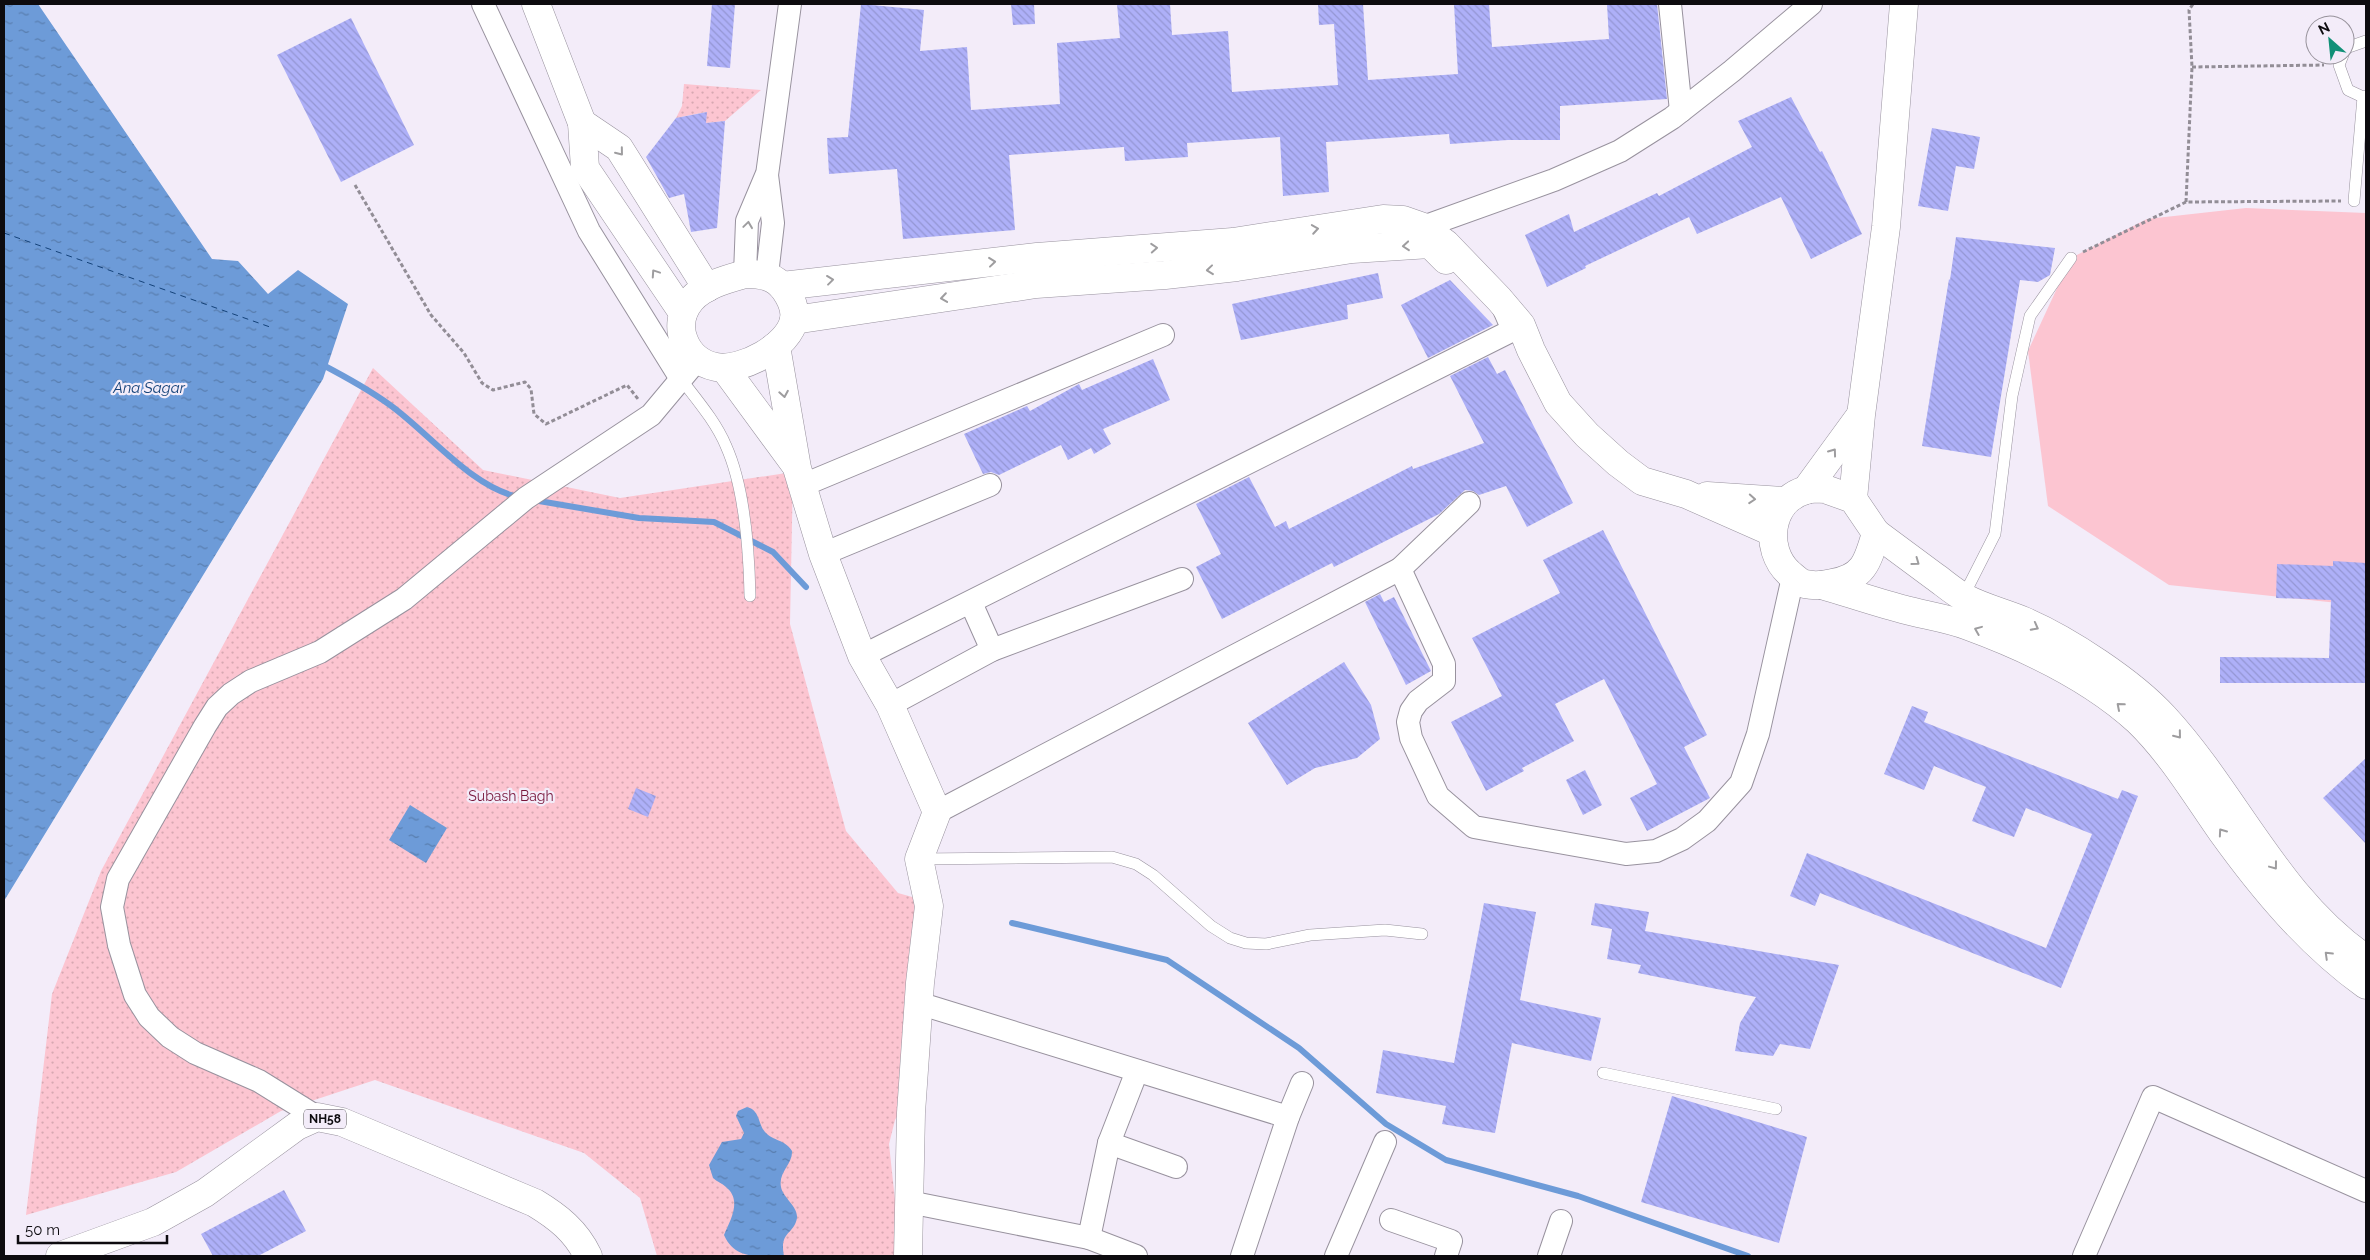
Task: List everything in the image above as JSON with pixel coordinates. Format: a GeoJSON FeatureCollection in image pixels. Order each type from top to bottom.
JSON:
{"type":"FeatureCollection","features":[{"type":"Feature","properties":{"kind":"main road"},"geometry":{"type":"LineString","coordinates":[[536,4],[582,123],[585,168],[683,313]]}},
{"type":"Feature","properties":{"kind":"main road"},"geometry":{"type":"LineString","coordinates":[[1853,499],[1861,415],[1886,227],[1904,4]]}},
{"type":"Feature","properties":{"kind":"main road"},"geometry":{"type":"LineString","coordinates":[[582,123],[619,148],[707,288]]}},
{"type":"Feature","properties":{"kind":"main road"},"geometry":{"type":"LineString","coordinates":[[794,320],[1036,284],[1165,275],[1235,255],[1383,219],[1403,220],[1423,227],[1446,244],[1499,299],[1521,325],[1531,350],[1558,402],[1593,440],[1618,463],[1642,482],[1686,494],[1772,532]]}},
{"type":"Feature","properties":{"kind":"main road"},"geometry":{"type":"LineString","coordinates":[[765,278],[792,304],[794,320],[788,333],[776,346],[744,365],[725,369],[708,366],[689,370],[688,350],[682,339],[683,313],[692,299],[707,288],[765,278],[1037,257],[1235,255],[1430,244],[1531,350]]}},
{"type":"Feature","properties":{"kind":"main road"},"geometry":{"type":"LineString","coordinates":[[1036,284],[1037,257]]}},
{"type":"Feature","properties":{"kind":"main road"},"geometry":{"type":"LineString","coordinates":[[776,346],[799,477],[823,554],[862,656],[890,706],[937,812],[919,859],[929,906],[918,1002],[912,1113],[908,1256]]}},
{"type":"Feature","properties":{"kind":"main road"},"geometry":{"type":"LineString","coordinates":[[725,369],[799,477]]}},
{"type":"Feature","properties":{"kind":"main road"},"geometry":{"type":"LineString","coordinates":[[1861,415],[1775,518],[1772,532],[1780,565],[1804,584],[1822,585],[1841,582],[1861,572],[1870,556],[1876,533]]}},
{"type":"Feature","properties":{"kind":"main road"},"geometry":{"type":"LineString","coordinates":[[1686,494],[1795,496],[1825,489],[1853,499],[1876,533],[1963,597],[1990,610],[2024,621],[2063,642],[2123,680],[2164,716],[2196,757],[2293,892],[2327,928],[2366,959]]}},
{"type":"Feature","properties":{"kind":"main road"},"geometry":{"type":"LineString","coordinates":[[1822,585],[1900,609],[1966,625],[2026,649],[2064,669],[2112,699],[2139,722],[2177,768],[2236,851],[2298,926],[2340,966],[2366,985]]}},
{"type":"Feature","properties":{"kind":"main road","name":"NH58"},"geometry":{"type":"LineString","coordinates":[[60,1256],[153,1222],[205,1193],[297,1126],[317,1117],[342,1122],[535,1203],[558,1217],[580,1239],[588,1256]]}},
{"type":"Feature","properties":{"kind":"street"},"geometry":{"type":"LineString","coordinates":[[317,1117],[259,1081],[195,1053],[170,1037],[149,1017],[135,994],[119,945],[112,907],[118,879],[205,726],[224,700],[251,681],[320,652],[404,599],[526,498],[651,415],[689,370],[589,230],[483,4]]}},
{"type":"Feature","properties":{"kind":"street"},"geometry":{"type":"LineString","coordinates":[[765,278],[748,221],[767,176],[790,4]]}},
{"type":"Feature","properties":{"kind":"street"},"geometry":{"type":"LineString","coordinates":[[1670,4],[1681,111]]}},
{"type":"Feature","properties":{"kind":"street"},"geometry":{"type":"LineString","coordinates":[[1423,227],[1554,180],[1620,150],[1681,111],[1732,71],[1811,4]]}},
{"type":"Feature","properties":{"kind":"street"},"geometry":{"type":"LineString","coordinates":[[862,656],[972,603],[1513,330],[1499,299]]}},
{"type":"Feature","properties":{"kind":"street"},"geometry":{"type":"LineString","coordinates":[[799,477],[1162,335]]}},
{"type":"Feature","properties":{"kind":"street"},"geometry":{"type":"LineString","coordinates":[[823,554],[990,485]]}},
{"type":"Feature","properties":{"kind":"street"},"geometry":{"type":"LineString","coordinates":[[937,812],[1400,569],[1469,503]]}},
{"type":"Feature","properties":{"kind":"street"},"geometry":{"type":"LineString","coordinates":[[1400,569],[1444,664],[1444,681],[1418,701],[1411,711],[1408,722],[1411,738],[1438,796],[1474,827],[1626,854],[1656,851],[1682,839],[1707,820],[1741,783],[1758,734],[1793,577]]}},
{"type":"Feature","properties":{"kind":"street"},"geometry":{"type":"LineString","coordinates":[[890,706],[992,650],[1182,580]]}},
{"type":"Feature","properties":{"kind":"street"},"geometry":{"type":"LineString","coordinates":[[972,603],[992,650]]}},
{"type":"Feature","properties":{"kind":"street"},"geometry":{"type":"LineString","coordinates":[[918,1002],[1288,1117]]}},
{"type":"Feature","properties":{"kind":"street"},"geometry":{"type":"LineString","coordinates":[[1089,1238],[1109,1143],[1137,1071]]}},
{"type":"Feature","properties":{"kind":"street"},"geometry":{"type":"LineString","coordinates":[[1242,1256],[1288,1117],[1302,1084]]}},
{"type":"Feature","properties":{"kind":"street"},"geometry":{"type":"LineString","coordinates":[[2084,1256],[2153,1097],[2366,1190]]}},
{"type":"Feature","properties":{"kind":"street"},"geometry":{"type":"LineString","coordinates":[[1336,1256],[1385,1142]]}},
{"type":"Feature","properties":{"kind":"street"},"geometry":{"type":"LineString","coordinates":[[1109,1143],[1176,1167]]}},
{"type":"Feature","properties":{"kind":"street"},"geometry":{"type":"LineString","coordinates":[[909,1202],[1089,1238],[1136,1256]]}},
{"type":"Feature","properties":{"kind":"street"},"geometry":{"type":"LineString","coordinates":[[1391,1220],[1451,1241],[1446,1256]]}},
{"type":"Feature","properties":{"kind":"street"},"geometry":{"type":"LineString","coordinates":[[1549,1256],[1561,1221]]}},
{"type":"Feature","properties":{"kind":"lane"},"geometry":{"type":"LineString","coordinates":[[2342,65],[2348,90],[2365,96],[2354,201]]}},
{"type":"Feature","properties":{"kind":"lane"},"geometry":{"type":"LineString","coordinates":[[1963,597],[1994,534],[2012,396],[2030,316],[2071,258]]}},
{"type":"Feature","properties":{"kind":"lane"},"geometry":{"type":"LineString","coordinates":[[689,370],[709,416],[726,446],[744,514],[750,561],[750,596]]}},
{"type":"Feature","properties":{"kind":"lane"},"geometry":{"type":"LineString","coordinates":[[919,859],[1112,858],[1136,864],[1153,875],[1211,926],[1230,938],[1246,942],[1266,944],[1310,935],[1385,930],[1422,934]]}},
{"type":"Feature","properties":{"kind":"lane"},"geometry":{"type":"LineString","coordinates":[[1603,1073],[1776,1109]]}},
{"type":"Feature","properties":{"kind":"path"},"geometry":{"type":"LineString","coordinates":[[2186,202],[2192,67],[2189,10],[2193,4]]}},
{"type":"Feature","properties":{"kind":"path"},"geometry":{"type":"LineString","coordinates":[[2192,67],[2305,62]]}},
{"type":"Feature","properties":{"kind":"path"},"geometry":{"type":"LineString","coordinates":[[355,185],[431,315],[464,353],[476,374],[488,388],[501,388],[525,382],[531,389],[534,414],[546,424],[627,385],[651,415]]}},
{"type":"Feature","properties":{"kind":"path"},"geometry":{"type":"LineString","coordinates":[[2071,258],[2186,202],[2354,201]]}},
{"type":"Feature","properties":{"kind":"green space"},"geometry":{"type":"Polygon","coordinates":[[[684,84],[761,90],[725,121],[706,123],[706,112],[676,118],[682,106],[684,84]]]}},
{"type":"Feature","properties":{"kind":"green space"},"geometry":{"type":"Polygon","coordinates":[[[2246,208],[2366,213],[2366,606],[2169,585],[2048,506],[2028,351],[2071,258],[2147,219],[2246,208]]]}},
{"type":"Feature","properties":{"kind":"green space","name":"Subash Bagh"},"geometry":{"type":"Polygon","coordinates":[[[373,368],[483,470],[620,498],[793,472],[790,624],[846,831],[898,893],[937,904],[929,1061],[895,1120],[889,1144],[901,1256],[657,1256],[640,1198],[584,1153],[375,1080],[281,1111],[176,1172],[26,1215],[52,994],[101,871],[373,368]]]}},
{"type":"Feature","properties":{"kind":"water","name":"Ana Sagar"},"geometry":{"type":"Polygon","coordinates":[[[4,4],[38,4],[212,259],[238,261],[268,294],[298,270],[348,304],[323,379],[4,901],[4,4]]]}},
{"type":"Feature","properties":{"kind":"water"},"geometry":{"type":"Polygon","coordinates":[[[410,805],[447,828],[426,863],[389,840],[410,805]]]}},
{"type":"Feature","properties":{"kind":"water"},"geometry":{"type":"Polygon","coordinates":[[[747,1107],[757,1114],[765,1132],[789,1147],[792,1151],[792,1156],[783,1172],[781,1187],[784,1195],[795,1210],[797,1218],[793,1228],[785,1237],[784,1256],[756,1256],[741,1253],[734,1249],[724,1235],[734,1210],[733,1198],[731,1192],[726,1187],[713,1178],[709,1165],[722,1142],[741,1139],[744,1133],[736,1116],[738,1111],[747,1107]]]}},
{"type":"Feature","properties":{"kind":"building"},"geometry":{"type":"Polygon","coordinates":[[[712,4],[735,4],[730,68],[707,66],[712,4]]]}},
{"type":"Feature","properties":{"kind":"building"},"geometry":{"type":"Polygon","coordinates":[[[861,4],[924,10],[920,51],[967,47],[971,110],[1060,104],[1057,43],[1120,38],[1117,4],[1170,4],[1172,35],[1228,31],[1232,92],[1338,85],[1334,24],[1319,25],[1318,4],[1363,4],[1368,80],[1458,74],[1454,4],[1489,4],[1492,47],[1609,39],[1607,4],[1657,4],[1667,99],[1560,106],[1560,140],[1508,140],[1450,144],[1449,134],[1326,142],[1329,192],[1283,196],[1280,137],[1187,143],[1188,157],[1125,161],[1124,147],[1009,155],[1015,230],[903,239],[897,169],[829,174],[827,138],[848,137],[861,4]]]}},
{"type":"Feature","properties":{"kind":"building"},"geometry":{"type":"Polygon","coordinates":[[[1011,4],[1034,4],[1035,24],[1013,25],[1011,4]]]}},
{"type":"Feature","properties":{"kind":"building"},"geometry":{"type":"Polygon","coordinates":[[[351,18],[414,145],[341,182],[277,55],[351,18]]]}},
{"type":"Feature","properties":{"kind":"building"},"geometry":{"type":"Polygon","coordinates":[[[1791,97],[1820,152],[1822,151],[1862,234],[1811,259],[1781,197],[1697,234],[1689,217],[1585,266],[1586,268],[1547,287],[1525,235],[1569,214],[1574,232],[1657,193],[1659,196],[1752,147],[1738,121],[1791,97]]]}},
{"type":"Feature","properties":{"kind":"building"},"geometry":{"type":"Polygon","coordinates":[[[707,112],[706,123],[725,121],[717,228],[691,232],[684,194],[669,198],[646,157],[676,118],[707,112]]]}},
{"type":"Feature","properties":{"kind":"building"},"geometry":{"type":"Polygon","coordinates":[[[1932,128],[1980,137],[1974,169],[1956,166],[1948,211],[1918,206],[1932,128]]]}},
{"type":"Feature","properties":{"kind":"building"},"geometry":{"type":"Polygon","coordinates":[[[1956,237],[2055,248],[2050,275],[2038,282],[2020,280],[1991,457],[1922,446],[1956,237]]]}},
{"type":"Feature","properties":{"kind":"building"},"geometry":{"type":"Polygon","coordinates":[[[1378,273],[1383,298],[1347,305],[1348,319],[1241,340],[1232,304],[1378,273]]]}},
{"type":"Feature","properties":{"kind":"building"},"geometry":{"type":"Polygon","coordinates":[[[1450,280],[1493,325],[1428,358],[1401,305],[1450,280]]]}},
{"type":"Feature","properties":{"kind":"building"},"geometry":{"type":"Polygon","coordinates":[[[1488,357],[1497,374],[1505,370],[1573,503],[1527,527],[1506,486],[1479,495],[1473,491],[1465,490],[1439,514],[1334,567],[1332,563],[1222,619],[1196,567],[1221,554],[1196,504],[1249,477],[1275,527],[1286,521],[1289,529],[1412,466],[1413,469],[1484,443],[1450,376],[1488,357]]]}},
{"type":"Feature","properties":{"kind":"building"},"geometry":{"type":"Polygon","coordinates":[[[1153,359],[1170,400],[1103,429],[1111,444],[1094,454],[1091,448],[1068,460],[1061,445],[999,475],[991,472],[983,474],[964,434],[1027,406],[1030,411],[1079,384],[1082,390],[1153,359]]]}},
{"type":"Feature","properties":{"kind":"building"},"geometry":{"type":"Polygon","coordinates":[[[1603,530],[1707,735],[1684,747],[1710,798],[1647,831],[1630,798],[1657,784],[1604,679],[1555,704],[1574,741],[1522,768],[1524,771],[1486,791],[1451,722],[1502,696],[1472,638],[1560,593],[1543,560],[1603,530]]]}},
{"type":"Feature","properties":{"kind":"building"},"geometry":{"type":"Polygon","coordinates":[[[2333,561],[2366,563],[2366,683],[2220,683],[2220,657],[2329,658],[2331,600],[2276,598],[2277,564],[2333,566],[2333,561]]]}},
{"type":"Feature","properties":{"kind":"building"},"geometry":{"type":"Polygon","coordinates":[[[1380,594],[1384,602],[1394,597],[1431,671],[1406,685],[1365,602],[1380,594]]]}},
{"type":"Feature","properties":{"kind":"building"},"geometry":{"type":"Polygon","coordinates":[[[1344,662],[1371,705],[1380,739],[1357,758],[1315,768],[1287,785],[1248,723],[1344,662]]]}},
{"type":"Feature","properties":{"kind":"building"},"geometry":{"type":"Polygon","coordinates":[[[1912,706],[1928,712],[1924,722],[2118,799],[2122,790],[2138,796],[2061,988],[1820,893],[1815,906],[1790,896],[1807,853],[2046,948],[2092,834],[2026,808],[2014,837],[1972,821],[1986,787],[1934,766],[1924,790],[1884,774],[1912,706]]]}},
{"type":"Feature","properties":{"kind":"building"},"geometry":{"type":"Polygon","coordinates":[[[2366,758],[2366,844],[2323,798],[2366,758]]]}},
{"type":"Feature","properties":{"kind":"building"},"geometry":{"type":"Polygon","coordinates":[[[1585,770],[1602,805],[1583,815],[1566,780],[1585,770]]]}},
{"type":"Feature","properties":{"kind":"building"},"geometry":{"type":"Polygon","coordinates":[[[636,788],[656,796],[648,817],[628,809],[636,788]]]}},
{"type":"Feature","properties":{"kind":"building"},"geometry":{"type":"Polygon","coordinates":[[[1484,903],[1536,912],[1520,1000],[1601,1018],[1591,1061],[1512,1043],[1495,1133],[1442,1124],[1446,1106],[1376,1093],[1383,1050],[1454,1063],[1484,903]]]}},
{"type":"Feature","properties":{"kind":"building"},"geometry":{"type":"Polygon","coordinates":[[[1595,903],[1649,912],[1645,931],[1839,965],[1810,1049],[1780,1044],[1773,1056],[1735,1051],[1740,1023],[1756,997],[1638,973],[1641,965],[1607,959],[1612,929],[1591,925],[1595,903]]]}},
{"type":"Feature","properties":{"kind":"building"},"geometry":{"type":"Polygon","coordinates":[[[1672,1096],[1807,1137],[1779,1243],[1641,1202],[1672,1096]]]}},
{"type":"Feature","properties":{"kind":"building"},"geometry":{"type":"Polygon","coordinates":[[[284,1190],[306,1231],[258,1256],[213,1256],[201,1234],[284,1190]]]}},
{"type":"Feature","properties":{"kind":"waterway"},"geometry":{"type":"LineString","coordinates":[[321,364],[365,388],[390,405],[483,482],[500,491],[518,497]]}},
{"type":"Feature","properties":{"kind":"waterway"},"geometry":{"type":"LineString","coordinates":[[533,500],[639,518],[714,522],[773,552],[806,587]]}},
{"type":"Feature","properties":{"kind":"waterway"},"geometry":{"type":"LineString","coordinates":[[1012,923],[1167,960],[1299,1048],[1386,1124],[1446,1160],[1578,1196],[1748,1256]]}},
{"type":"Feature","properties":{"kind":"ferry route"},"geometry":{"type":"LineString","coordinates":[[4,233],[270,327]]}}]}
